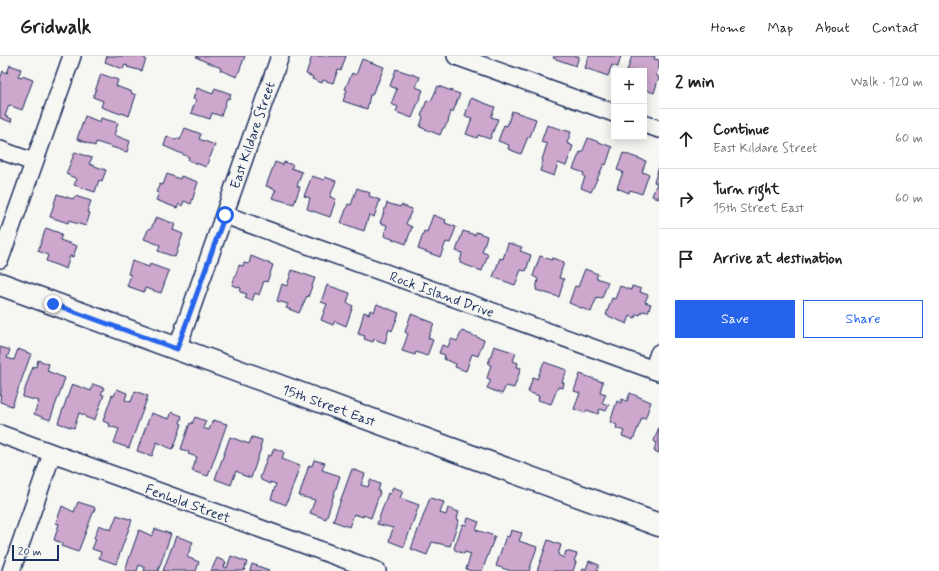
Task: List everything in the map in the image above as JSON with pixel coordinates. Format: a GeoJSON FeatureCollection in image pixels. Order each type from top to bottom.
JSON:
{"type":"FeatureCollection","features":[{"type":"Feature","properties":{"kind":"street"},"geometry":{"type":"LineString","coordinates":[[0,259],[33,162],[72,56]]}},
{"type":"Feature","properties":{"kind":"street","name":"East Kildare Street"},"geometry":{"type":"LineString","coordinates":[[177,349],[280,56]]}},
{"type":"Feature","properties":{"kind":"street"},"geometry":{"type":"LineString","coordinates":[[456,56],[611,112]]}},
{"type":"Feature","properties":{"kind":"street"},"geometry":{"type":"LineString","coordinates":[[647,125],[659,129]]}},
{"type":"Feature","properties":{"kind":"street"},"geometry":{"type":"LineString","coordinates":[[0,150],[33,162]]}},
{"type":"Feature","properties":{"kind":"street","name":"Rock Island Drive"},"geometry":{"type":"LineString","coordinates":[[225,215],[656,371]]}},
{"type":"Feature","properties":{"kind":"street","name":"15th Street East"},"geometry":{"type":"LineString","coordinates":[[0,284],[659,525]]}},
{"type":"Feature","properties":{"kind":"street"},"geometry":{"type":"LineString","coordinates":[[656,371],[659,353]]}},
{"type":"Feature","properties":{"kind":"street","name":"Fenhold Street"},"geometry":{"type":"LineString","coordinates":[[0,434],[377,571]]}},
{"type":"Feature","properties":{"kind":"street"},"geometry":{"type":"LineString","coordinates":[[11,571],[52,454]]}},
{"type":"Feature","properties":{"kind":"building"},"geometry":{"type":"Polygon","coordinates":[[[107,56],[143,56],[142,57],[146,59],[142,71],[127,67],[128,66],[125,65],[123,69],[105,62],[107,56]]]}},
{"type":"Feature","properties":{"kind":"building"},"geometry":{"type":"Polygon","coordinates":[[[245,56],[237,77],[220,70],[221,68],[196,57],[245,56]]]}},
{"type":"Feature","properties":{"kind":"building"},"geometry":{"type":"Polygon","coordinates":[[[312,56],[346,56],[341,71],[338,70],[333,83],[323,80],[322,83],[312,79],[313,77],[306,74],[312,56]]]}},
{"type":"Feature","properties":{"kind":"building"},"geometry":{"type":"Polygon","coordinates":[[[554,56],[579,56],[576,66],[553,58],[554,56]]]}},
{"type":"Feature","properties":{"kind":"building"},"geometry":{"type":"Polygon","coordinates":[[[589,56],[621,56],[618,67],[612,65],[608,76],[585,68],[589,56]]]}},
{"type":"Feature","properties":{"kind":"building"},"geometry":{"type":"Polygon","coordinates":[[[632,56],[655,56],[654,59],[659,60],[659,67],[656,75],[659,77],[654,93],[647,90],[647,68],[628,68],[632,56]]]}},
{"type":"Feature","properties":{"kind":"building"},"geometry":{"type":"Polygon","coordinates":[[[362,59],[384,67],[372,95],[370,95],[367,109],[343,101],[347,90],[345,89],[352,73],[356,75],[362,59]]]}},
{"type":"Feature","properties":{"kind":"building"},"geometry":{"type":"Polygon","coordinates":[[[10,65],[21,69],[18,77],[22,78],[22,76],[33,80],[22,110],[9,105],[5,116],[12,119],[11,122],[0,118],[0,79],[3,71],[7,73],[10,65]]]}},
{"type":"Feature","properties":{"kind":"building"},"geometry":{"type":"Polygon","coordinates":[[[396,69],[420,77],[416,87],[423,90],[412,118],[396,112],[398,107],[391,104],[397,89],[390,86],[396,69]]]}},
{"type":"Feature","properties":{"kind":"building"},"geometry":{"type":"Polygon","coordinates":[[[101,74],[118,80],[116,86],[136,95],[129,116],[101,107],[103,101],[93,97],[101,74]]]}},
{"type":"Feature","properties":{"kind":"building"},"geometry":{"type":"Polygon","coordinates":[[[438,86],[460,94],[453,112],[451,111],[448,122],[440,135],[420,127],[423,117],[421,116],[427,100],[431,101],[438,86]]]}},
{"type":"Feature","properties":{"kind":"building"},"geometry":{"type":"Polygon","coordinates":[[[197,88],[213,94],[215,88],[231,94],[229,99],[227,98],[221,116],[212,113],[210,119],[191,113],[196,100],[193,99],[197,88]]]}},
{"type":"Feature","properties":{"kind":"building"},"geometry":{"type":"Polygon","coordinates":[[[471,98],[495,107],[491,117],[498,119],[490,139],[478,135],[477,138],[466,134],[472,118],[465,116],[471,98]]]}},
{"type":"Feature","properties":{"kind":"building"},"geometry":{"type":"Polygon","coordinates":[[[512,111],[536,119],[530,137],[528,137],[521,154],[508,149],[509,145],[498,141],[504,125],[507,126],[512,111]]]}},
{"type":"Feature","properties":{"kind":"building"},"geometry":{"type":"Polygon","coordinates":[[[85,116],[100,122],[101,118],[118,123],[114,135],[130,141],[127,152],[96,142],[95,146],[77,139],[85,116]]]}},
{"type":"Feature","properties":{"kind":"building"},"geometry":{"type":"Polygon","coordinates":[[[547,125],[571,132],[567,143],[573,146],[566,166],[558,163],[554,176],[540,171],[547,144],[541,142],[547,125]]]}},
{"type":"Feature","properties":{"kind":"building"},"geometry":{"type":"Polygon","coordinates":[[[185,128],[201,134],[199,139],[215,145],[206,167],[188,160],[189,157],[164,146],[167,136],[180,140],[185,128]]]}},
{"type":"Feature","properties":{"kind":"building"},"geometry":{"type":"Polygon","coordinates":[[[588,138],[612,147],[606,165],[604,164],[591,192],[581,188],[585,177],[583,176],[584,173],[573,169],[588,138]]]}},
{"type":"Feature","properties":{"kind":"building"},"geometry":{"type":"Polygon","coordinates":[[[75,152],[92,158],[89,164],[106,170],[102,181],[99,180],[95,192],[74,185],[77,179],[66,174],[75,152]]]}},
{"type":"Feature","properties":{"kind":"building"},"geometry":{"type":"Polygon","coordinates":[[[623,153],[646,161],[642,172],[649,174],[642,194],[630,190],[629,193],[617,188],[623,172],[617,170],[623,153]]]}},
{"type":"Feature","properties":{"kind":"building"},"geometry":{"type":"Polygon","coordinates":[[[275,162],[283,165],[284,162],[293,165],[291,168],[302,172],[297,186],[300,187],[294,204],[272,198],[276,190],[266,186],[275,162]]]}},
{"type":"Feature","properties":{"kind":"building"},"geometry":{"type":"Polygon","coordinates":[[[659,167],[659,199],[652,196],[657,183],[654,182],[659,167]]]}},
{"type":"Feature","properties":{"kind":"building"},"geometry":{"type":"Polygon","coordinates":[[[167,174],[180,179],[181,176],[198,182],[191,204],[184,201],[182,206],[179,204],[177,208],[156,200],[159,193],[156,192],[160,184],[163,185],[167,174]]]}},
{"type":"Feature","properties":{"kind":"building"},"geometry":{"type":"Polygon","coordinates":[[[312,176],[324,180],[325,177],[336,181],[330,197],[336,199],[330,217],[307,209],[310,198],[304,196],[312,176]]]}},
{"type":"Feature","properties":{"kind":"building"},"geometry":{"type":"Polygon","coordinates":[[[357,188],[370,193],[369,196],[380,200],[374,217],[369,215],[364,231],[341,223],[348,204],[351,205],[357,188]]]}},
{"type":"Feature","properties":{"kind":"building"},"geometry":{"type":"Polygon","coordinates":[[[57,194],[73,199],[75,196],[91,201],[87,212],[90,213],[86,226],[69,220],[68,223],[50,217],[57,194]]]}},
{"type":"Feature","properties":{"kind":"building"},"geometry":{"type":"Polygon","coordinates":[[[387,203],[400,207],[401,205],[412,209],[406,224],[412,227],[406,244],[384,236],[387,225],[380,223],[387,203]]]}},
{"type":"Feature","properties":{"kind":"building"},"geometry":{"type":"Polygon","coordinates":[[[433,215],[446,220],[445,223],[456,227],[450,243],[446,242],[440,257],[418,249],[424,231],[427,232],[433,215]]]}},
{"type":"Feature","properties":{"kind":"building"},"geometry":{"type":"Polygon","coordinates":[[[156,217],[175,224],[173,230],[183,234],[175,257],[158,251],[160,245],[144,239],[149,228],[151,229],[156,217]]]}},
{"type":"Feature","properties":{"kind":"building"},"geometry":{"type":"Polygon","coordinates":[[[46,228],[62,234],[60,240],[77,246],[73,257],[70,256],[66,269],[46,261],[48,255],[38,251],[46,228]]]}},
{"type":"Feature","properties":{"kind":"building"},"geometry":{"type":"Polygon","coordinates":[[[463,231],[475,235],[476,232],[487,236],[482,252],[488,254],[482,271],[460,263],[462,253],[456,251],[463,231]]]}},
{"type":"Feature","properties":{"kind":"building"},"geometry":{"type":"Polygon","coordinates":[[[508,243],[522,247],[520,251],[531,255],[526,271],[521,270],[515,285],[493,277],[500,258],[503,259],[508,243]]]}},
{"type":"Feature","properties":{"kind":"building"},"geometry":{"type":"Polygon","coordinates":[[[251,256],[273,265],[267,282],[264,281],[259,295],[255,293],[252,301],[245,298],[247,294],[240,292],[241,288],[232,285],[239,265],[243,266],[244,263],[249,264],[251,256]]]}},
{"type":"Feature","properties":{"kind":"building"},"geometry":{"type":"Polygon","coordinates":[[[540,256],[564,262],[559,278],[564,279],[559,297],[536,290],[538,279],[533,276],[540,256]]]}},
{"type":"Feature","properties":{"kind":"building"},"geometry":{"type":"Polygon","coordinates":[[[132,261],[149,267],[150,264],[169,271],[161,293],[145,288],[144,292],[127,286],[131,275],[128,274],[132,261]]]}},
{"type":"Feature","properties":{"kind":"building"},"geometry":{"type":"Polygon","coordinates":[[[585,269],[598,274],[596,278],[608,282],[602,298],[597,297],[591,312],[569,303],[575,286],[578,287],[585,269]]]}},
{"type":"Feature","properties":{"kind":"building"},"geometry":{"type":"Polygon","coordinates":[[[292,270],[315,278],[308,297],[307,296],[299,313],[286,308],[288,304],[277,301],[282,284],[287,286],[292,270]]]}},
{"type":"Feature","properties":{"kind":"building"},"geometry":{"type":"Polygon","coordinates":[[[327,285],[350,293],[347,303],[353,306],[346,326],[335,321],[333,325],[321,320],[327,304],[321,302],[327,285]]]}},
{"type":"Feature","properties":{"kind":"building"},"geometry":{"type":"Polygon","coordinates":[[[620,286],[631,290],[632,286],[641,289],[640,292],[648,295],[645,302],[651,304],[648,312],[642,311],[640,315],[636,314],[635,318],[630,316],[627,324],[606,315],[612,298],[615,299],[620,286]]]}},
{"type":"Feature","properties":{"kind":"building"},"geometry":{"type":"Polygon","coordinates":[[[377,304],[399,313],[392,331],[389,329],[385,343],[374,339],[373,342],[364,339],[365,336],[358,334],[364,312],[369,314],[370,310],[374,312],[377,304]]]}},
{"type":"Feature","properties":{"kind":"building"},"geometry":{"type":"Polygon","coordinates":[[[411,314],[434,323],[428,338],[433,340],[427,356],[416,352],[415,355],[402,351],[408,334],[405,332],[411,314]]]}},
{"type":"Feature","properties":{"kind":"building"},"geometry":{"type":"Polygon","coordinates":[[[462,331],[484,340],[478,356],[472,354],[466,371],[455,367],[456,364],[444,359],[445,355],[439,353],[442,345],[448,347],[451,339],[457,341],[462,331]]]}},
{"type":"Feature","properties":{"kind":"building"},"geometry":{"type":"Polygon","coordinates":[[[494,346],[516,353],[513,361],[518,363],[517,367],[521,368],[514,388],[506,386],[502,394],[487,388],[491,380],[487,378],[491,365],[488,364],[494,346]]]}},
{"type":"Feature","properties":{"kind":"building"},"geometry":{"type":"Polygon","coordinates":[[[0,347],[10,350],[7,358],[14,360],[18,349],[31,354],[12,406],[0,402],[0,347]]]}},
{"type":"Feature","properties":{"kind":"building"},"geometry":{"type":"Polygon","coordinates":[[[38,360],[49,364],[47,371],[65,378],[50,420],[34,414],[39,401],[23,397],[33,366],[36,367],[38,360]]]}},
{"type":"Feature","properties":{"kind":"building"},"geometry":{"type":"Polygon","coordinates":[[[544,362],[567,370],[562,382],[564,383],[563,388],[558,387],[551,404],[538,400],[539,396],[528,392],[533,377],[537,379],[544,362]]]}},
{"type":"Feature","properties":{"kind":"building"},"geometry":{"type":"Polygon","coordinates":[[[580,374],[603,382],[600,392],[606,394],[602,403],[609,405],[606,411],[600,409],[598,414],[587,410],[585,413],[574,409],[580,393],[574,391],[580,374]]]}},
{"type":"Feature","properties":{"kind":"building"},"geometry":{"type":"Polygon","coordinates":[[[72,384],[91,391],[93,384],[104,388],[101,394],[104,395],[95,419],[93,420],[85,417],[86,416],[79,413],[74,428],[58,423],[72,384]]]}},
{"type":"Feature","properties":{"kind":"building"},"geometry":{"type":"Polygon","coordinates":[[[117,389],[127,393],[125,400],[131,402],[135,391],[148,396],[129,448],[114,443],[119,429],[109,426],[110,424],[103,421],[112,395],[114,396],[117,389]]]}},
{"type":"Feature","properties":{"kind":"building"},"geometry":{"type":"Polygon","coordinates":[[[630,393],[651,402],[645,419],[642,418],[633,440],[622,436],[624,431],[616,428],[617,425],[610,422],[617,401],[621,403],[622,399],[627,401],[630,393]]]}},
{"type":"Feature","properties":{"kind":"building"},"geometry":{"type":"Polygon","coordinates":[[[172,412],[182,416],[180,423],[182,424],[174,447],[172,449],[157,442],[152,456],[137,451],[151,413],[169,419],[172,412]]]}},
{"type":"Feature","properties":{"kind":"building"},"geometry":{"type":"Polygon","coordinates":[[[195,417],[206,421],[203,428],[209,430],[213,420],[227,424],[208,476],[192,471],[197,457],[188,454],[189,452],[181,449],[190,423],[192,424],[195,417]]]}},
{"type":"Feature","properties":{"kind":"building"},"geometry":{"type":"Polygon","coordinates":[[[659,427],[659,453],[654,451],[656,443],[654,441],[659,427]]]}},
{"type":"Feature","properties":{"kind":"building"},"geometry":{"type":"Polygon","coordinates":[[[230,437],[249,444],[252,437],[262,440],[261,448],[251,478],[236,471],[231,485],[215,479],[230,437]]]}},
{"type":"Feature","properties":{"kind":"building"},"geometry":{"type":"Polygon","coordinates":[[[274,448],[284,452],[282,459],[300,466],[286,505],[271,499],[276,484],[270,482],[270,484],[261,480],[260,478],[268,455],[271,456],[274,448]]]}},
{"type":"Feature","properties":{"kind":"building"},"geometry":{"type":"Polygon","coordinates":[[[314,460],[325,463],[322,470],[340,476],[326,519],[310,513],[315,500],[299,496],[309,465],[312,466],[314,460]]]}},
{"type":"Feature","properties":{"kind":"building"},"geometry":{"type":"Polygon","coordinates":[[[352,469],[365,474],[361,485],[368,487],[370,480],[380,484],[378,491],[380,492],[371,518],[354,514],[349,527],[333,521],[352,469]]]}},
{"type":"Feature","properties":{"kind":"building"},"geometry":{"type":"Polygon","coordinates":[[[393,487],[403,491],[400,498],[419,505],[404,547],[389,541],[393,528],[377,524],[388,493],[390,494],[393,487]]]}},
{"type":"Feature","properties":{"kind":"building"},"geometry":{"type":"Polygon","coordinates":[[[430,498],[444,502],[440,513],[446,515],[448,508],[459,512],[457,519],[459,520],[450,546],[432,542],[427,555],[411,549],[430,498]]]}},
{"type":"Feature","properties":{"kind":"building"},"geometry":{"type":"Polygon","coordinates":[[[78,502],[95,508],[78,552],[61,546],[63,543],[54,540],[59,524],[56,523],[62,506],[74,512],[78,502]]]}},
{"type":"Feature","properties":{"kind":"building"},"geometry":{"type":"Polygon","coordinates":[[[117,515],[132,520],[116,564],[99,558],[101,552],[92,549],[99,525],[111,530],[117,515]]]}},
{"type":"Feature","properties":{"kind":"building"},"geometry":{"type":"Polygon","coordinates":[[[468,518],[479,522],[476,530],[495,536],[482,571],[471,571],[466,569],[471,554],[465,552],[464,554],[455,550],[454,548],[463,524],[466,525],[468,518]]]}},
{"type":"Feature","properties":{"kind":"building"},"geometry":{"type":"Polygon","coordinates":[[[155,529],[171,534],[158,571],[144,571],[145,568],[139,565],[137,571],[126,571],[125,570],[139,530],[152,536],[155,529]]]}},
{"type":"Feature","properties":{"kind":"building"},"geometry":{"type":"Polygon","coordinates":[[[511,530],[522,533],[519,541],[537,547],[529,571],[511,571],[496,566],[506,536],[509,537],[511,530]]]}},
{"type":"Feature","properties":{"kind":"building"},"geometry":{"type":"Polygon","coordinates":[[[176,536],[193,542],[187,557],[199,562],[196,571],[163,571],[176,536]]]}},
{"type":"Feature","properties":{"kind":"building"},"geometry":{"type":"Polygon","coordinates":[[[548,540],[561,545],[558,555],[564,558],[566,551],[577,554],[574,561],[576,562],[573,571],[537,571],[548,540]]]}},
{"type":"Feature","properties":{"kind":"building"},"geometry":{"type":"Polygon","coordinates":[[[231,556],[247,562],[244,571],[211,571],[217,558],[226,562],[224,567],[227,568],[231,556]]]}},
{"type":"Feature","properties":{"kind":"building"},"geometry":{"type":"Polygon","coordinates":[[[589,561],[599,565],[597,571],[582,571],[583,568],[586,569],[589,561]]]}},
{"type":"Feature","properties":{"kind":"building"},"geometry":{"type":"Polygon","coordinates":[[[252,564],[269,570],[250,571],[252,564]]]}},
{"type":"Feature","properties":{"kind":"route"},"geometry":{"type":"LineString","coordinates":[[53,304],[177,349],[225,215]]}}]}
